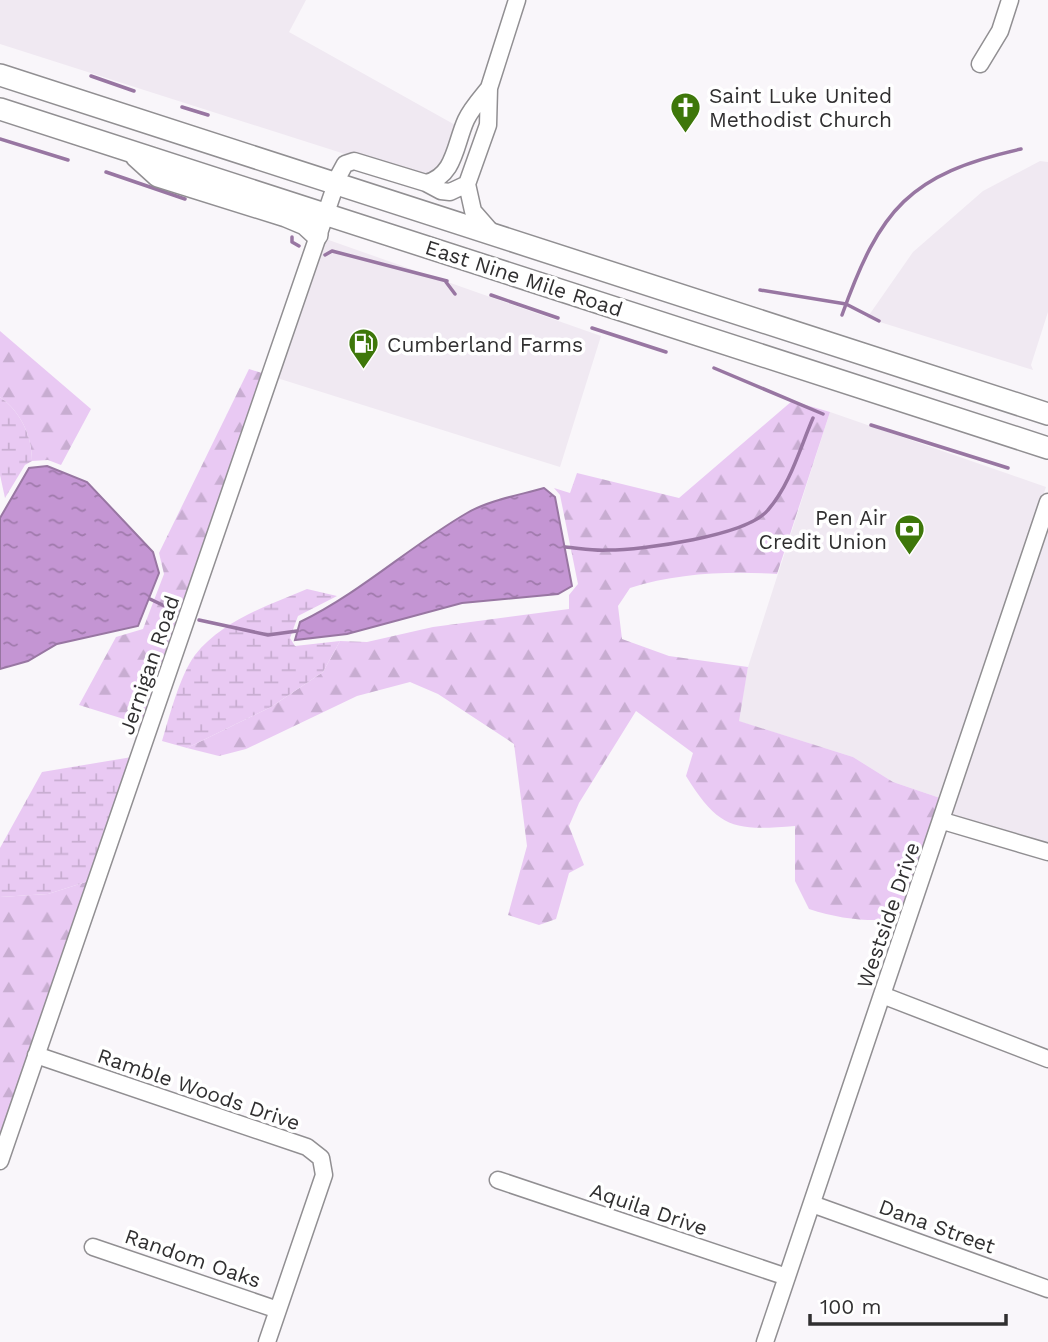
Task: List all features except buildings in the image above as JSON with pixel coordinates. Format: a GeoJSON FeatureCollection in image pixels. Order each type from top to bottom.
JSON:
{"type":"FeatureCollection","features":[{"type":"Feature","properties":{"kind":"main road","name":"East Nine Mile Road"},"geometry":{"type":"LineString","coordinates":[[0,75],[1048,414]]}},
{"type":"Feature","properties":{"kind":"main road","name":"East Nine Mile Road"},"geometry":{"type":"LineString","coordinates":[[0,107],[1048,448]]}},
{"type":"Feature","properties":{"kind":"main road"},"geometry":{"type":"LineString","coordinates":[[130,150],[158,176],[286,216],[305,224],[317,235]]}},
{"type":"Feature","properties":{"kind":"main road"},"geometry":{"type":"LineString","coordinates":[[325,213],[339,203],[366,204],[586,276],[620,275]]}},
{"type":"Feature","properties":{"kind":"street"},"geometry":{"type":"LineString","coordinates":[[494,235],[473,211],[467,184],[488,125],[489,88],[517,0]]}},
{"type":"Feature","properties":{"kind":"street"},"geometry":{"type":"LineString","coordinates":[[980,64],[1000,31],[1010,0]]}},
{"type":"Feature","properties":{"kind":"street"},"geometry":{"type":"LineString","coordinates":[[426,183],[438,180],[447,172],[466,121],[489,88]]}},
{"type":"Feature","properties":{"kind":"street"},"geometry":{"type":"LineString","coordinates":[[335,183],[345,164],[354,161],[450,192],[467,184]]}},
{"type":"Feature","properties":{"kind":"street","name":"Jernigan Road"},"geometry":{"type":"LineString","coordinates":[[0,1161],[335,183]]}},
{"type":"Feature","properties":{"kind":"street","name":"Westside Drive"},"geometry":{"type":"LineString","coordinates":[[765,1342],[943,821],[1048,502]]}},
{"type":"Feature","properties":{"kind":"street"},"geometry":{"type":"LineString","coordinates":[[943,821],[1048,852]]}},
{"type":"Feature","properties":{"kind":"street"},"geometry":{"type":"LineString","coordinates":[[883,995],[1048,1059]]}},
{"type":"Feature","properties":{"kind":"street","name":"Ramble Woods Drive"},"geometry":{"type":"LineString","coordinates":[[36,1055],[316,1152],[324,1166],[324,1175],[267,1342]]}},
{"type":"Feature","properties":{"kind":"street","name":"Aquila Drive"},"geometry":{"type":"LineString","coordinates":[[498,1180],[787,1277]]}},
{"type":"Feature","properties":{"kind":"street","name":"Dana Street"},"geometry":{"type":"LineString","coordinates":[[812,1203],[1048,1289]]}},
{"type":"Feature","properties":{"kind":"street","name":"Random Oaks"},"geometry":{"type":"LineString","coordinates":[[93,1247],[278,1310]]}},
{"type":"Feature","properties":{"kind":"shaded area"},"geometry":{"type":"Polygon","coordinates":[[[0,0],[306,0],[289,32],[457,126],[442,167],[427,176],[356,153],[348,155],[0,44],[0,0]]]}},
{"type":"Feature","properties":{"kind":"shaded area"},"geometry":{"type":"Polygon","coordinates":[[[1040,161],[1048,162],[1048,312],[1031,365],[1033,370],[867,318],[913,252],[983,191],[1040,161]]]}},
{"type":"Feature","properties":{"kind":"shaded area"},"geometry":{"type":"Polygon","coordinates":[[[323,238],[601,336],[560,467],[277,378],[323,238]]]}},
{"type":"Feature","properties":{"kind":"shaded area"},"geometry":{"type":"Polygon","coordinates":[[[830,412],[1046,487],[943,799],[893,782],[853,757],[738,721],[748,667],[830,412]]]}},
{"type":"Feature","properties":{"kind":"shaded area"},"geometry":{"type":"Polygon","coordinates":[[[1048,523],[1048,845],[951,816],[1048,523]]]}},
{"type":"Feature","properties":{"kind":"green space"},"geometry":{"type":"Polygon","coordinates":[[[0,331],[91,409],[61,465],[48,460],[32,461],[24,425],[14,410],[0,397],[0,331]]]}},
{"type":"Feature","properties":{"kind":"green space"},"geometry":{"type":"Polygon","coordinates":[[[249,369],[265,374],[143,725],[79,705],[116,637],[143,629],[164,574],[159,553],[249,369]]]}},
{"type":"Feature","properties":{"kind":"green space"},"geometry":{"type":"Polygon","coordinates":[[[0,397],[14,410],[24,425],[32,461],[25,465],[5,498],[0,475],[0,397]]]}},
{"type":"Feature","properties":{"kind":"green space"},"geometry":{"type":"Polygon","coordinates":[[[792,401],[830,412],[777,574],[703,574],[630,588],[618,606],[622,639],[669,656],[748,667],[739,721],[853,757],[893,782],[943,799],[899,919],[854,919],[809,909],[795,881],[795,826],[757,828],[730,823],[719,816],[708,807],[686,776],[693,753],[636,711],[579,803],[569,826],[584,865],[569,873],[556,919],[539,925],[508,915],[527,846],[514,744],[438,694],[410,682],[357,696],[246,749],[219,756],[187,748],[271,707],[323,672],[340,641],[367,642],[433,627],[569,609],[569,595],[578,584],[560,495],[554,488],[570,493],[577,473],[679,498],[792,401]]]}},
{"type":"Feature","properties":{"kind":"green space"},"geometry":{"type":"Polygon","coordinates":[[[307,589],[337,596],[298,616],[290,638],[295,646],[340,641],[323,672],[271,707],[187,748],[162,741],[184,674],[206,643],[246,615],[307,589]]]}},
{"type":"Feature","properties":{"kind":"green space"},"geometry":{"type":"Polygon","coordinates":[[[132,757],[89,881],[48,894],[0,897],[0,848],[42,772],[132,757]]]}},
{"type":"Feature","properties":{"kind":"green space"},"geometry":{"type":"Polygon","coordinates":[[[89,881],[0,1141],[0,897],[48,894],[89,881]]]}},
{"type":"Feature","properties":{"kind":"water"},"geometry":{"type":"Polygon","coordinates":[[[47,466],[87,482],[153,552],[159,573],[138,626],[57,644],[28,661],[0,669],[0,518],[29,468],[47,466]]]}},
{"type":"Feature","properties":{"kind":"water"},"geometry":{"type":"Polygon","coordinates":[[[544,488],[555,497],[572,586],[558,594],[462,603],[347,634],[295,640],[300,622],[343,597],[467,513],[495,501],[544,488]]]}},
{"type":"Feature","properties":{"kind":"waterway"},"geometry":{"type":"LineString","coordinates":[[91,76],[134,91]]}},
{"type":"Feature","properties":{"kind":"waterway"},"geometry":{"type":"LineString","coordinates":[[182,107],[208,115]]}},
{"type":"Feature","properties":{"kind":"waterway"},"geometry":{"type":"LineString","coordinates":[[0,139],[68,160]]}},
{"type":"Feature","properties":{"kind":"waterway"},"geometry":{"type":"LineString","coordinates":[[842,315],[870,248],[886,222],[904,202],[925,185],[951,171],[1021,149]]}},
{"type":"Feature","properties":{"kind":"waterway"},"geometry":{"type":"LineString","coordinates":[[106,172],[185,199]]}},
{"type":"Feature","properties":{"kind":"waterway"},"geometry":{"type":"LineString","coordinates":[[292,237],[292,242],[299,246]]}},
{"type":"Feature","properties":{"kind":"waterway"},"geometry":{"type":"LineString","coordinates":[[325,255],[332,251],[447,281]]}},
{"type":"Feature","properties":{"kind":"waterway"},"geometry":{"type":"LineString","coordinates":[[446,282],[455,294]]}},
{"type":"Feature","properties":{"kind":"waterway"},"geometry":{"type":"LineString","coordinates":[[760,290],[846,304],[879,321]]}},
{"type":"Feature","properties":{"kind":"waterway"},"geometry":{"type":"LineString","coordinates":[[491,295],[558,318]]}},
{"type":"Feature","properties":{"kind":"waterway"},"geometry":{"type":"LineString","coordinates":[[592,328],[666,352]]}},
{"type":"Feature","properties":{"kind":"waterway"},"geometry":{"type":"LineString","coordinates":[[714,368],[823,414]]}},
{"type":"Feature","properties":{"kind":"waterway"},"geometry":{"type":"LineString","coordinates":[[565,547],[602,550],[668,544],[717,534],[756,519],[776,500],[794,466],[813,418]]}},
{"type":"Feature","properties":{"kind":"waterway"},"geometry":{"type":"LineString","coordinates":[[871,425],[1008,468]]}},
{"type":"Feature","properties":{"kind":"waterway"},"geometry":{"type":"LineString","coordinates":[[150,599],[177,612]]}},
{"type":"Feature","properties":{"kind":"waterway"},"geometry":{"type":"LineString","coordinates":[[199,620],[268,635],[297,631]]}},
{"type":"Feature","properties":{"kind":"place","name":"Saint Luke United Methodist Church"},"geometry":{"type":"Point","coordinates":[686,134]}},
{"type":"Feature","properties":{"kind":"place","name":"Cumberland Farms"},"geometry":{"type":"Point","coordinates":[364,371]}},
{"type":"Feature","properties":{"kind":"place","name":"Pen Air Credit Union"},"geometry":{"type":"Point","coordinates":[910,556]}}]}
